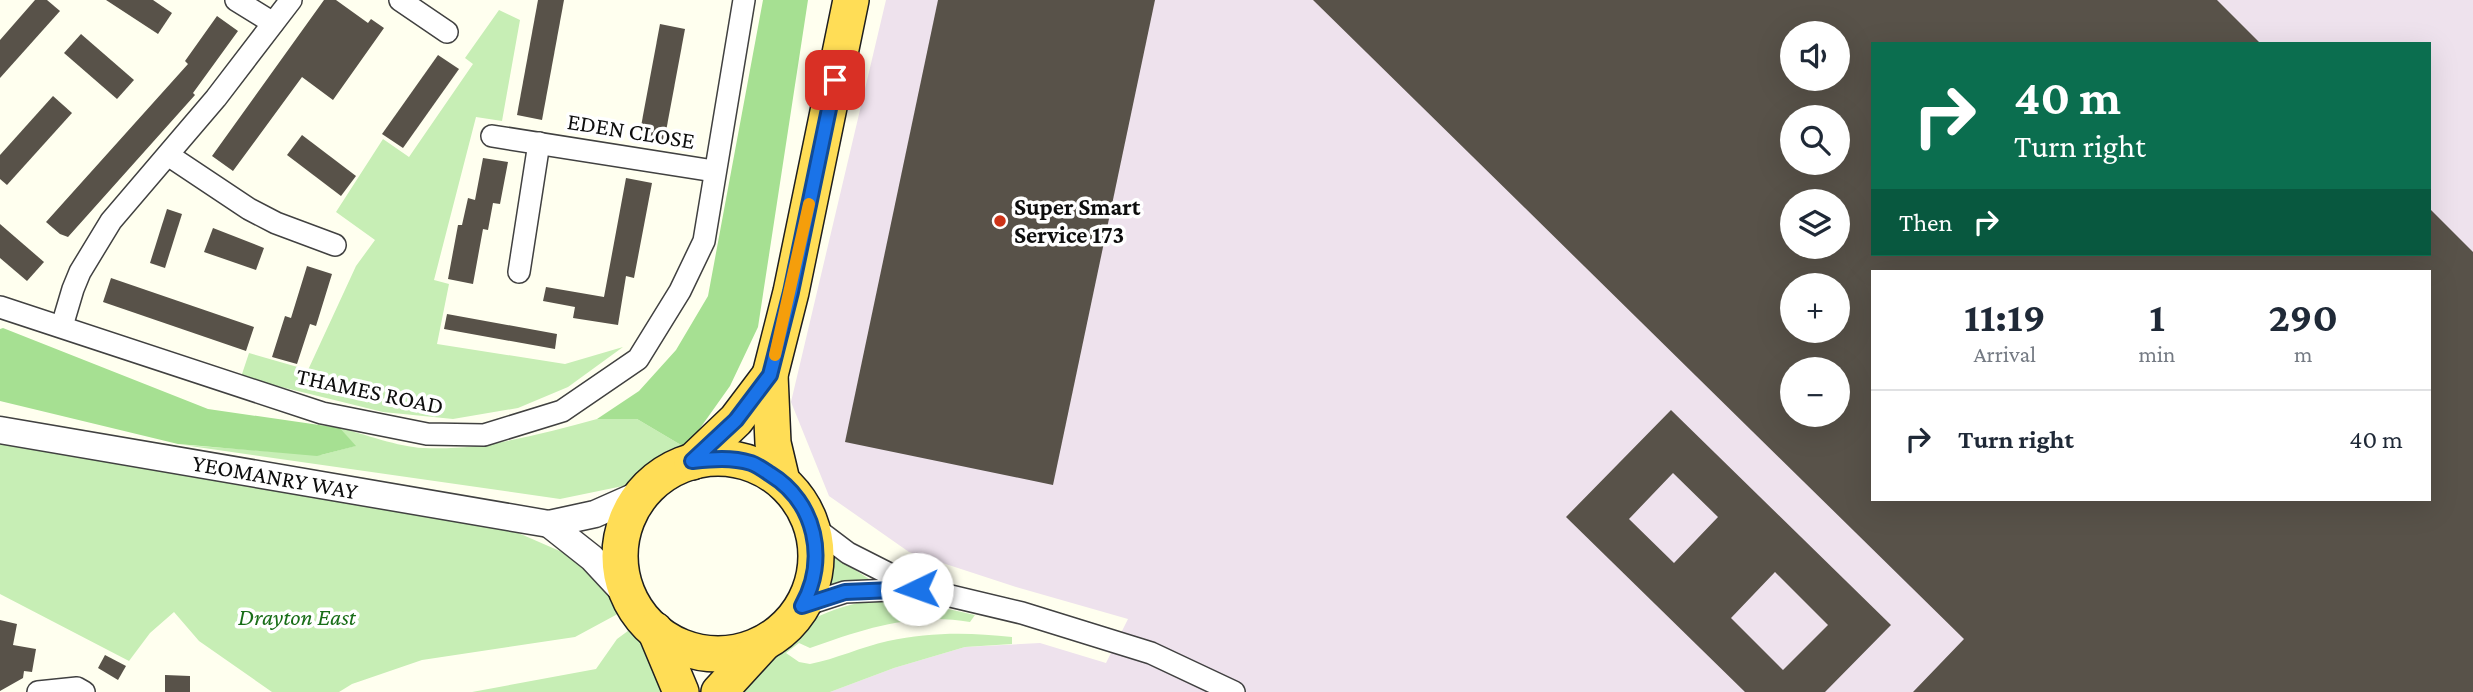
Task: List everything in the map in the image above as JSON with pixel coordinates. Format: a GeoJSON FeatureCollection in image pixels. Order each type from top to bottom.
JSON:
{"type":"FeatureCollection","features":[{"type":"Feature","properties":{"kind":"highway"},"geometry":{"type":"LineString","coordinates":[[782,481],[773,443],[770,375],[791,292],[851,0]]}},
{"type":"Feature","properties":{"kind":"highway"},"geometry":{"type":"LineString","coordinates":[[767,641],[739,652],[705,653],[674,644],[655,630],[631,600],[623,579],[620,547],[626,524],[637,501],[662,476],[692,461],[736,420],[770,375]]}},
{"type":"Feature","properties":{"kind":"highway"},"geometry":{"type":"LineString","coordinates":[[692,461],[720,458],[752,464],[782,481],[804,507],[814,533],[817,561],[811,590],[795,618],[767,641],[719,692]]}},
{"type":"Feature","properties":{"kind":"highway"},"geometry":{"type":"LineString","coordinates":[[655,630],[681,692]]}},
{"type":"Feature","properties":{"kind":"street"},"geometry":{"type":"LineString","coordinates":[[236,0],[273,23]]}},
{"type":"Feature","properties":{"kind":"street"},"geometry":{"type":"LineString","coordinates":[[62,326],[73,289],[95,245],[111,221],[216,98],[291,0]]}},
{"type":"Feature","properties":{"kind":"street"},"geometry":{"type":"LineString","coordinates":[[400,0],[447,32]]}},
{"type":"Feature","properties":{"kind":"street","name":"THAMES ROAD"},"geometry":{"type":"LineString","coordinates":[[0,307],[322,413],[427,434],[484,435],[562,411],[638,359],[680,291],[704,241],[744,0]]}},
{"type":"Feature","properties":{"kind":"street","name":"EDEN CLOSE"},"geometry":{"type":"LineString","coordinates":[[492,136],[714,171]]}},
{"type":"Feature","properties":{"kind":"street","name":"EDEN CLOSE"},"geometry":{"type":"LineString","coordinates":[[519,272],[539,143]]}},
{"type":"Feature","properties":{"kind":"street"},"geometry":{"type":"LineString","coordinates":[[168,155],[249,209],[276,223],[335,245]]}},
{"type":"Feature","properties":{"kind":"street","name":"YEOMANRY WAY"},"geometry":{"type":"LineString","coordinates":[[0,430],[549,524],[594,514],[647,491]]}},
{"type":"Feature","properties":{"kind":"street","name":"YEOMANRY WAY"},"geometry":{"type":"LineString","coordinates":[[549,524],[592,558],[631,600]]}},
{"type":"Feature","properties":{"kind":"street"},"geometry":{"type":"LineString","coordinates":[[811,525],[848,553],[917,589],[1022,613],[1151,653],[1234,692]]}},
{"type":"Feature","properties":{"kind":"street"},"geometry":{"type":"LineString","coordinates":[[802,606],[845,592],[917,589]]}},
{"type":"Feature","properties":{"kind":"street"},"geometry":{"type":"LineString","coordinates":[[38,692],[68,688],[77,688],[84,692]]}},
{"type":"Feature","properties":{"kind":"shaded area"},"geometry":{"type":"Polygon","coordinates":[[[886,0],[2473,0],[2473,692],[830,692],[894,668],[965,647],[1040,643],[1106,663],[1128,619],[1016,587],[909,552],[829,496],[791,402],[886,0]]]}},
{"type":"Feature","properties":{"kind":"green space"},"geometry":{"type":"Polygon","coordinates":[[[763,0],[808,0],[758,327],[730,386],[686,448],[637,419],[597,419],[639,391],[676,350],[708,296],[763,0]]]}},
{"type":"Feature","properties":{"kind":"green space"},"geometry":{"type":"Polygon","coordinates":[[[499,10],[520,20],[502,121],[476,117],[434,280],[449,284],[437,344],[565,364],[623,347],[568,387],[518,408],[453,419],[383,412],[241,377],[249,353],[308,370],[356,266],[375,240],[336,212],[383,139],[409,157],[473,64],[465,58],[499,10]]]}},
{"type":"Feature","properties":{"kind":"green space"},"geometry":{"type":"Polygon","coordinates":[[[0,329],[208,409],[340,428],[356,446],[317,456],[178,444],[0,401],[0,329]]]}},
{"type":"Feature","properties":{"kind":"green space"},"geometry":{"type":"Polygon","coordinates":[[[597,419],[637,419],[686,448],[623,486],[560,499],[183,445],[321,455],[355,446],[340,428],[414,447],[467,447],[511,440],[597,419]]]}},
{"type":"Feature","properties":{"kind":"green space","name":"Drayton East"},"geometry":{"type":"Polygon","coordinates":[[[0,441],[507,528],[585,562],[625,610],[575,637],[422,660],[352,684],[339,692],[272,692],[199,641],[174,612],[150,633],[129,661],[0,594],[0,441]]]}},
{"type":"Feature","properties":{"kind":"green space"},"geometry":{"type":"Polygon","coordinates":[[[825,550],[869,579],[868,581],[816,591],[825,550]]]}},
{"type":"Feature","properties":{"kind":"green space"},"geometry":{"type":"Polygon","coordinates":[[[868,601],[921,603],[975,615],[970,622],[929,619],[889,624],[810,648],[799,643],[786,653],[799,662],[810,664],[888,641],[950,634],[1012,637],[1012,644],[965,647],[894,668],[830,692],[735,692],[763,658],[792,632],[826,613],[868,601]]]}},
{"type":"Feature","properties":{"kind":"green space"},"geometry":{"type":"Polygon","coordinates":[[[636,625],[651,645],[667,692],[472,692],[596,669],[617,639],[636,625]]]}},
{"type":"Feature","properties":{"kind":"building"},"geometry":{"type":"Polygon","coordinates":[[[35,0],[47,0],[60,11],[0,78],[0,40],[35,0]]]}},
{"type":"Feature","properties":{"kind":"building"},"geometry":{"type":"Polygon","coordinates":[[[106,0],[153,0],[172,13],[158,34],[106,0]]]}},
{"type":"Feature","properties":{"kind":"building"},"geometry":{"type":"Polygon","coordinates":[[[324,0],[336,0],[368,23],[371,19],[384,28],[333,100],[302,77],[233,171],[212,156],[324,0]]]}},
{"type":"Feature","properties":{"kind":"building"},"geometry":{"type":"Polygon","coordinates":[[[538,0],[564,0],[542,120],[517,115],[538,0]]]}},
{"type":"Feature","properties":{"kind":"building","name":"Super Smart Service 173"},"geometry":{"type":"Polygon","coordinates":[[[938,0],[1155,0],[1053,485],[845,442],[938,0]]]}},
{"type":"Feature","properties":{"kind":"building"},"geometry":{"type":"Polygon","coordinates":[[[1313,0],[2217,0],[2259,42],[1871,42],[1871,256],[2431,256],[2431,210],[2473,252],[2473,692],[1913,692],[1964,639],[1313,0]]]}},
{"type":"Feature","properties":{"kind":"building"},"geometry":{"type":"Polygon","coordinates":[[[217,16],[238,31],[193,93],[195,95],[68,237],[60,234],[46,222],[188,64],[185,61],[217,16]]]}},
{"type":"Feature","properties":{"kind":"building"},"geometry":{"type":"Polygon","coordinates":[[[660,24],[685,29],[664,142],[639,137],[660,24]]]}},
{"type":"Feature","properties":{"kind":"building"},"geometry":{"type":"Polygon","coordinates":[[[81,34],[134,80],[117,99],[64,53],[81,34]]]}},
{"type":"Feature","properties":{"kind":"building"},"geometry":{"type":"Polygon","coordinates":[[[438,55],[459,69],[403,148],[382,134],[438,55]]]}},
{"type":"Feature","properties":{"kind":"building"},"geometry":{"type":"Polygon","coordinates":[[[53,96],[72,113],[7,185],[0,179],[0,155],[53,96]]]}},
{"type":"Feature","properties":{"kind":"building"},"geometry":{"type":"Polygon","coordinates":[[[302,135],[356,176],[341,196],[287,155],[302,135]]]}},
{"type":"Feature","properties":{"kind":"building"},"geometry":{"type":"Polygon","coordinates":[[[483,158],[508,162],[500,204],[493,203],[488,230],[483,229],[473,284],[448,279],[458,225],[462,225],[468,198],[475,200],[483,158]]]}},
{"type":"Feature","properties":{"kind":"building"},"geometry":{"type":"Polygon","coordinates":[[[626,178],[652,183],[634,278],[626,276],[618,325],[573,318],[575,307],[543,301],[546,287],[604,297],[626,178]]]}},
{"type":"Feature","properties":{"kind":"building"},"geometry":{"type":"Polygon","coordinates":[[[167,209],[182,214],[165,268],[150,263],[167,209]]]}},
{"type":"Feature","properties":{"kind":"building"},"geometry":{"type":"Polygon","coordinates":[[[0,224],[44,262],[27,281],[0,258],[0,224]]]}},
{"type":"Feature","properties":{"kind":"building"},"geometry":{"type":"Polygon","coordinates":[[[213,228],[264,248],[256,270],[204,252],[213,228]]]}},
{"type":"Feature","properties":{"kind":"building"},"geometry":{"type":"Polygon","coordinates":[[[307,266],[332,274],[316,326],[310,324],[297,364],[272,357],[285,316],[291,318],[307,266]]]}},
{"type":"Feature","properties":{"kind":"building"},"geometry":{"type":"Polygon","coordinates":[[[111,278],[254,327],[246,351],[103,302],[111,278]]]}},
{"type":"Feature","properties":{"kind":"building"},"geometry":{"type":"Polygon","coordinates":[[[447,314],[557,334],[555,349],[444,329],[447,314]]]}},
{"type":"Feature","properties":{"kind":"building"},"geometry":{"type":"Polygon","coordinates":[[[1671,410],[1891,625],[1825,692],[1745,692],[1566,517],[1671,410]],[[1673,473],[1629,519],[1674,563],[1718,517],[1673,473]],[[1775,572],[1731,618],[1783,670],[1828,625],[1775,572]]]}},
{"type":"Feature","properties":{"kind":"building"},"geometry":{"type":"Polygon","coordinates":[[[0,620],[17,624],[13,645],[36,649],[32,672],[24,671],[23,678],[0,691],[0,620]]]}},
{"type":"Feature","properties":{"kind":"building"},"geometry":{"type":"Polygon","coordinates":[[[105,655],[126,666],[118,680],[98,668],[105,655]]]}},
{"type":"Feature","properties":{"kind":"building"},"geometry":{"type":"Polygon","coordinates":[[[165,675],[190,676],[190,692],[165,692],[165,675]]]}},
{"type":"Feature","properties":{"kind":"slow traffic"},"geometry":{"type":"LineString","coordinates":[[775,355],[809,204]]}},
{"type":"Feature","properties":{"kind":"place","name":"Super Smart Service 173"},"geometry":{"type":"Point","coordinates":[1000,221]}},
{"type":"Feature","properties":{"kind":"route"},"geometry":{"type":"LineString","coordinates":[[835,80],[791,292],[770,375],[736,420],[692,461],[720,458],[752,464],[784,483],[804,507],[814,533],[817,561],[811,590],[802,606],[845,592],[917,589]]}}]}
